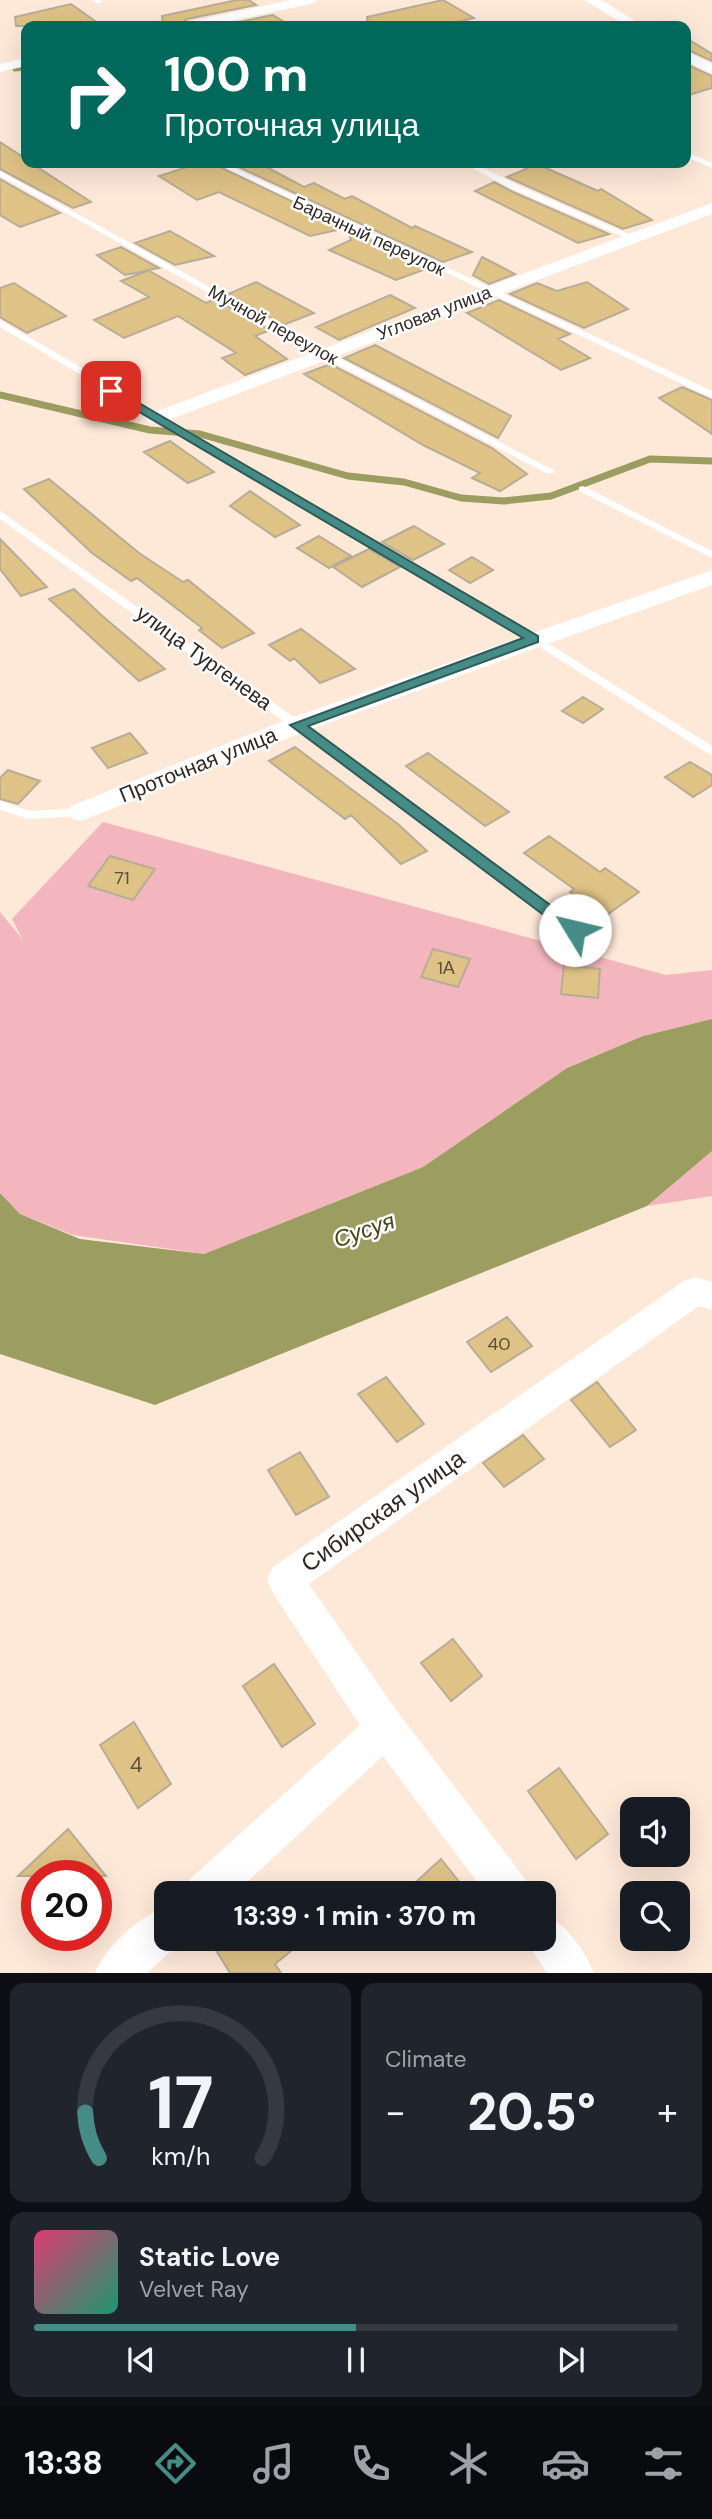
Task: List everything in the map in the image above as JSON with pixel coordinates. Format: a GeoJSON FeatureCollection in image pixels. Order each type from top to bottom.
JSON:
{"type":"FeatureCollection","features":[{"type":"Feature","properties":{"kind":"street"},"geometry":{"type":"LineString","coordinates":[[212,21],[311,0]]}},
{"type":"Feature","properties":{"kind":"street"},"geometry":{"type":"LineString","coordinates":[[591,0],[628,21]]}},
{"type":"Feature","properties":{"kind":"street"},"geometry":{"type":"LineString","coordinates":[[691,58],[712,69]]}},
{"type":"Feature","properties":{"kind":"street"},"geometry":{"type":"LineString","coordinates":[[0,68],[21,63]]}},
{"type":"Feature","properties":{"kind":"street","name":"Угловая улица"},"geometry":{"type":"LineString","coordinates":[[156,418],[712,208]]}},
{"type":"Feature","properties":{"kind":"street","name":"Проточная улица"},"geometry":{"type":"LineString","coordinates":[[80,812],[297,725],[712,577]]}},
{"type":"Feature","properties":{"kind":"street","name":"Сибирская улица"},"geometry":{"type":"LineString","coordinates":[[502,1881],[385,1728],[285,1580],[703,1293]]}},
{"type":"Feature","properties":{"kind":"street"},"geometry":{"type":"LineString","coordinates":[[218,1881],[385,1728]]}},
{"type":"Feature","properties":{"kind":"street"},"geometry":{"type":"LineString","coordinates":[[116,1973],[154,1938]]}},
{"type":"Feature","properties":{"kind":"street"},"geometry":{"type":"LineString","coordinates":[[556,1951],[573,1973]]}},
{"type":"Feature","properties":{"kind":"lane"},"geometry":{"type":"LineString","coordinates":[[691,156],[712,166]]}},
{"type":"Feature","properties":{"kind":"lane","name":"Барачный переулок"},"geometry":{"type":"LineString","coordinates":[[228,168],[712,396]]}},
{"type":"Feature","properties":{"kind":"lane"},"geometry":{"type":"LineString","coordinates":[[477,168],[631,237]]}},
{"type":"Feature","properties":{"kind":"lane","name":"Мучной переулок"},"geometry":{"type":"LineString","coordinates":[[0,173],[326,355],[550,471]]}},
{"type":"Feature","properties":{"kind":"lane"},"geometry":{"type":"LineString","coordinates":[[0,323],[156,418],[534,639],[712,752]]}},
{"type":"Feature","properties":{"kind":"lane"},"geometry":{"type":"LineString","coordinates":[[583,489],[712,555]]}},
{"type":"Feature","properties":{"kind":"lane","name":"улица Тургенева"},"geometry":{"type":"LineString","coordinates":[[0,513],[297,725],[575,930]]}},
{"type":"Feature","properties":{"kind":"lane"},"geometry":{"type":"LineString","coordinates":[[0,805],[29,815],[80,812]]}},
{"type":"Feature","properties":{"kind":"shaded area"},"geometry":{"type":"Polygon","coordinates":[[[103,822],[666,975],[712,970],[712,1019],[643,1036],[567,1068],[423,1167],[204,1254],[73,1235],[20,1214],[0,1193],[0,912],[23,940],[12,919],[103,822]]]}},
{"type":"Feature","properties":{"kind":"shaded area"},"geometry":{"type":"Polygon","coordinates":[[[712,1151],[712,1196],[647,1206],[712,1151]]]}},
{"type":"Feature","properties":{"kind":"water","name":"Сусуя"},"geometry":{"type":"Polygon","coordinates":[[[712,1019],[712,1151],[647,1206],[155,1405],[0,1354],[0,1193],[20,1214],[80,1239],[204,1254],[423,1167],[567,1068],[643,1036],[712,1019]]]}},
{"type":"Feature","properties":{"kind":"building"},"geometry":{"type":"Polygon","coordinates":[[[237,0],[249,0],[256,5],[185,21],[162,21],[162,16],[237,0]]]}},
{"type":"Feature","properties":{"kind":"building"},"geometry":{"type":"Polygon","coordinates":[[[443,0],[474,18],[462,21],[367,21],[367,17],[443,0]]]}},
{"type":"Feature","properties":{"kind":"building"},"geometry":{"type":"Polygon","coordinates":[[[71,4],[95,21],[21,21],[21,26],[16,26],[15,17],[71,4]]]}},
{"type":"Feature","properties":{"kind":"building"},"geometry":{"type":"Polygon","coordinates":[[[273,15],[283,21],[244,21],[273,15]]]}},
{"type":"Feature","properties":{"kind":"building"},"geometry":{"type":"Polygon","coordinates":[[[691,41],[712,54],[712,61],[691,51],[691,41]]]}},
{"type":"Feature","properties":{"kind":"building"},"geometry":{"type":"Polygon","coordinates":[[[691,66],[712,76],[712,88],[691,94],[691,66]]]}},
{"type":"Feature","properties":{"kind":"building"},"geometry":{"type":"Polygon","coordinates":[[[0,142],[21,156],[21,168],[39,168],[91,202],[73,208],[0,169],[0,142]]]}},
{"type":"Feature","properties":{"kind":"building"},"geometry":{"type":"Polygon","coordinates":[[[184,168],[222,168],[347,228],[310,236],[219,192],[197,200],[159,176],[184,168]]]}},
{"type":"Feature","properties":{"kind":"building"},"geometry":{"type":"Polygon","coordinates":[[[241,168],[268,168],[304,187],[314,183],[345,199],[352,196],[412,228],[415,226],[472,252],[443,262],[241,168]]]}},
{"type":"Feature","properties":{"kind":"building"},"geometry":{"type":"Polygon","coordinates":[[[528,168],[546,168],[598,191],[601,189],[652,220],[623,229],[507,177],[528,168]]]}},
{"type":"Feature","properties":{"kind":"building"},"geometry":{"type":"Polygon","coordinates":[[[0,179],[60,213],[20,227],[0,215],[0,179]]]}},
{"type":"Feature","properties":{"kind":"building"},"geometry":{"type":"Polygon","coordinates":[[[494,182],[609,234],[578,243],[475,191],[494,182]]]}},
{"type":"Feature","properties":{"kind":"building"},"geometry":{"type":"Polygon","coordinates":[[[347,229],[429,268],[396,280],[329,250],[351,240],[347,229]]]}},
{"type":"Feature","properties":{"kind":"building"},"geometry":{"type":"Polygon","coordinates":[[[170,231],[214,256],[175,265],[135,243],[170,231]]]}},
{"type":"Feature","properties":{"kind":"building"},"geometry":{"type":"Polygon","coordinates":[[[121,247],[159,268],[148,270],[206,303],[215,299],[270,330],[255,336],[287,359],[245,375],[222,358],[236,353],[178,316],[124,338],[94,320],[149,297],[121,281],[147,271],[125,275],[97,255],[121,247]]]}},
{"type":"Feature","properties":{"kind":"building"},"geometry":{"type":"Polygon","coordinates":[[[482,257],[515,274],[489,284],[473,275],[482,257]]]}},
{"type":"Feature","properties":{"kind":"building"},"geometry":{"type":"Polygon","coordinates":[[[256,282],[314,313],[283,325],[228,294],[256,282]]]}},
{"type":"Feature","properties":{"kind":"building"},"geometry":{"type":"Polygon","coordinates":[[[587,282],[628,309],[584,328],[510,294],[537,283],[557,291],[587,282]]]}},
{"type":"Feature","properties":{"kind":"building"},"geometry":{"type":"Polygon","coordinates":[[[14,283],[66,316],[27,333],[0,317],[0,288],[14,283]]]}},
{"type":"Feature","properties":{"kind":"building"},"geometry":{"type":"Polygon","coordinates":[[[390,295],[415,308],[339,340],[316,327],[390,295]]]}},
{"type":"Feature","properties":{"kind":"building"},"geometry":{"type":"Polygon","coordinates":[[[499,300],[570,334],[558,339],[590,358],[561,370],[467,313],[499,300]]]}},
{"type":"Feature","properties":{"kind":"building"},"geometry":{"type":"Polygon","coordinates":[[[375,345],[511,416],[498,438],[344,358],[375,345]]]}},
{"type":"Feature","properties":{"kind":"building"},"geometry":{"type":"Polygon","coordinates":[[[330,364],[492,448],[527,474],[500,491],[472,478],[480,473],[423,445],[304,374],[330,364]]]}},
{"type":"Feature","properties":{"kind":"building"},"geometry":{"type":"Polygon","coordinates":[[[682,387],[712,400],[712,434],[659,398],[682,387]]]}},
{"type":"Feature","properties":{"kind":"building"},"geometry":{"type":"Polygon","coordinates":[[[170,441],[214,472],[188,483],[144,452],[170,441]]]}},
{"type":"Feature","properties":{"kind":"building"},"geometry":{"type":"Polygon","coordinates":[[[49,479],[139,553],[183,582],[188,580],[254,633],[222,648],[199,630],[202,628],[137,578],[131,581],[92,553],[24,489],[49,479]]]}},
{"type":"Feature","properties":{"kind":"building"},"geometry":{"type":"Polygon","coordinates":[[[250,491],[300,525],[275,537],[230,506],[250,491]]]}},
{"type":"Feature","properties":{"kind":"building"},"geometry":{"type":"Polygon","coordinates":[[[414,526],[444,544],[413,560],[382,542],[414,526]]]}},
{"type":"Feature","properties":{"kind":"building"},"geometry":{"type":"Polygon","coordinates":[[[319,536],[351,556],[329,568],[297,548],[319,536]]]}},
{"type":"Feature","properties":{"kind":"building"},"geometry":{"type":"Polygon","coordinates":[[[0,539],[47,587],[21,596],[0,569],[0,539]]]}},
{"type":"Feature","properties":{"kind":"building"},"geometry":{"type":"Polygon","coordinates":[[[369,549],[400,567],[362,587],[333,567],[369,549]]]}},
{"type":"Feature","properties":{"kind":"building"},"geometry":{"type":"Polygon","coordinates":[[[472,557],[493,570],[470,583],[449,570],[472,557]]]}},
{"type":"Feature","properties":{"kind":"building"},"geometry":{"type":"Polygon","coordinates":[[[74,589],[165,669],[139,681],[49,599],[74,589]]]}},
{"type":"Feature","properties":{"kind":"building"},"geometry":{"type":"Polygon","coordinates":[[[301,629],[355,669],[320,683],[294,658],[290,661],[269,645],[301,629]]]}},
{"type":"Feature","properties":{"kind":"building"},"geometry":{"type":"Polygon","coordinates":[[[583,697],[603,709],[583,723],[562,711],[583,697]]]}},
{"type":"Feature","properties":{"kind":"building"},"geometry":{"type":"Polygon","coordinates":[[[130,733],[147,753],[108,768],[92,748],[130,733]]]}},
{"type":"Feature","properties":{"kind":"building"},"geometry":{"type":"Polygon","coordinates":[[[295,747],[398,824],[427,851],[401,864],[351,815],[345,819],[269,761],[295,747]]]}},
{"type":"Feature","properties":{"kind":"building"},"geometry":{"type":"Polygon","coordinates":[[[428,753],[509,812],[485,826],[406,766],[428,753]]]}},
{"type":"Feature","properties":{"kind":"building"},"geometry":{"type":"Polygon","coordinates":[[[690,762],[712,775],[712,785],[693,797],[665,777],[690,762]]]}},
{"type":"Feature","properties":{"kind":"building"},"geometry":{"type":"Polygon","coordinates":[[[8,770],[40,781],[18,804],[0,799],[0,778],[8,770]]]}},
{"type":"Feature","properties":{"kind":"building"},"geometry":{"type":"Polygon","coordinates":[[[549,836],[600,872],[605,868],[639,892],[604,917],[570,892],[574,889],[524,853],[549,836]]]}},
{"type":"Feature","properties":{"kind":"building"},"geometry":{"type":"Polygon","coordinates":[[[110,856],[155,869],[133,900],[88,886],[110,856]]]}},
{"type":"Feature","properties":{"kind":"building"},"geometry":{"type":"Polygon","coordinates":[[[433,949],[470,959],[458,987],[421,977],[433,949]]]}},
{"type":"Feature","properties":{"kind":"building"},"geometry":{"type":"Polygon","coordinates":[[[564,965],[600,969],[598,998],[561,994],[564,965]]]}},
{"type":"Feature","properties":{"kind":"building"},"geometry":{"type":"Polygon","coordinates":[[[507,1317],[532,1346],[491,1372],[467,1342],[507,1317]]]}},
{"type":"Feature","properties":{"kind":"building"},"geometry":{"type":"Polygon","coordinates":[[[386,1377],[424,1424],[397,1442],[358,1394],[386,1377]]]}},
{"type":"Feature","properties":{"kind":"building"},"geometry":{"type":"Polygon","coordinates":[[[597,1382],[636,1430],[610,1447],[571,1400],[597,1382]]]}},
{"type":"Feature","properties":{"kind":"building"},"geometry":{"type":"Polygon","coordinates":[[[523,1435],[544,1459],[504,1487],[483,1463],[523,1435]]]}},
{"type":"Feature","properties":{"kind":"building"},"geometry":{"type":"Polygon","coordinates":[[[300,1452],[329,1497],[296,1515],[268,1470],[300,1452]]]}},
{"type":"Feature","properties":{"kind":"building"},"geometry":{"type":"Polygon","coordinates":[[[453,1639],[482,1676],[451,1701],[421,1663],[453,1639]]]}},
{"type":"Feature","properties":{"kind":"building"},"geometry":{"type":"Polygon","coordinates":[[[274,1664],[315,1724],[282,1747],[243,1686],[274,1664]]]}},
{"type":"Feature","properties":{"kind":"building"},"geometry":{"type":"Polygon","coordinates":[[[134,1722],[171,1784],[138,1808],[100,1745],[134,1722]]]}},
{"type":"Feature","properties":{"kind":"building"},"geometry":{"type":"Polygon","coordinates":[[[559,1768],[608,1834],[576,1859],[528,1791],[559,1768]]]}},
{"type":"Feature","properties":{"kind":"building"},"geometry":{"type":"Polygon","coordinates":[[[68,1829],[93,1860],[35,1860],[68,1829]]]}},
{"type":"Feature","properties":{"kind":"building"},"geometry":{"type":"Polygon","coordinates":[[[441,1859],[459,1881],[417,1881],[441,1859]]]}},
{"type":"Feature","properties":{"kind":"building"},"geometry":{"type":"Polygon","coordinates":[[[216,1951],[291,1951],[275,1964],[281,1973],[230,1973],[216,1951]]]}},
{"type":"Feature","properties":{"kind":"waterway"},"geometry":{"type":"LineString","coordinates":[[15,69],[21,68]]}},
{"type":"Feature","properties":{"kind":"waterway"},"geometry":{"type":"LineString","coordinates":[[0,395],[150,430],[200,434],[348,476],[404,482],[461,498],[504,501],[551,496],[650,459],[712,461]]}},
{"type":"Feature","properties":{"kind":"route"},"geometry":{"type":"LineString","coordinates":[[111,391],[534,639],[297,725],[575,930]]}}]}
